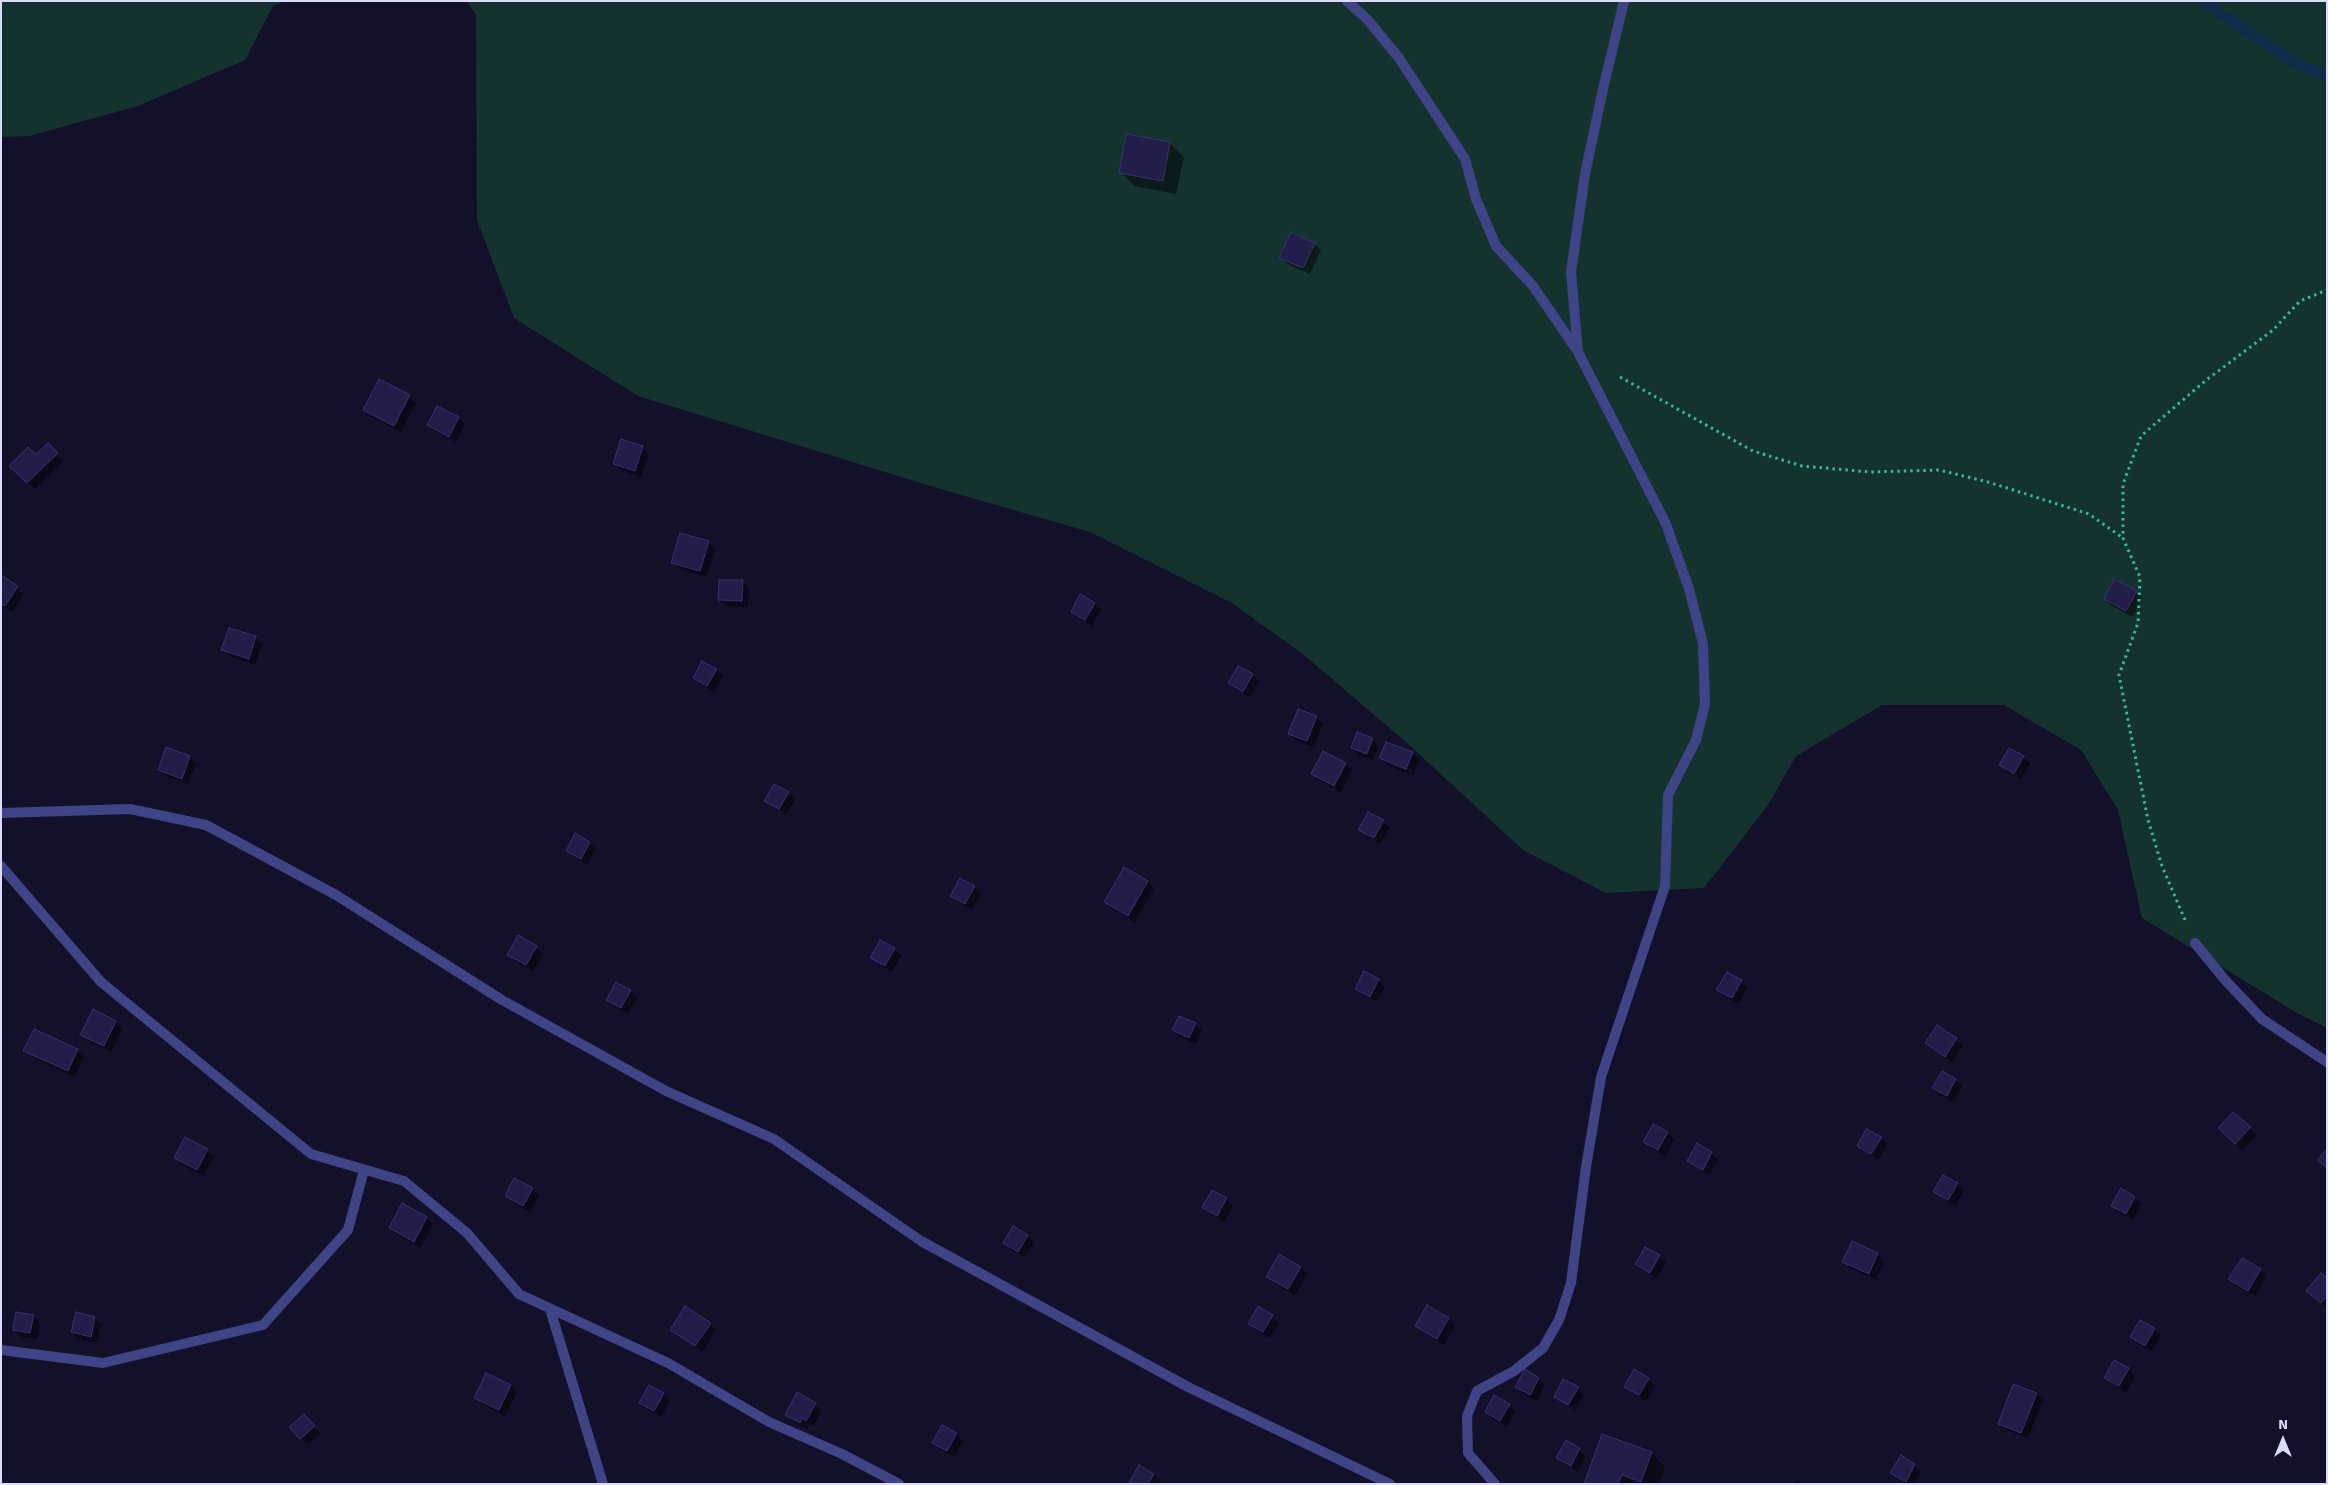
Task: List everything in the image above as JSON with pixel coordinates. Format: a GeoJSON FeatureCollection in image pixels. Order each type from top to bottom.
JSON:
{"type":"FeatureCollection","features":[{"type":"Feature","properties":{"kind":"street"},"geometry":{"type":"LineString","coordinates":[[1347,1],[1367,19],[1399,58],[1465,159],[1476,199],[1496,246],[1533,286],[1578,352],[1666,524],[1689,589],[1702,644],[1705,704],[1696,740],[1668,795],[1665,886],[1601,1077],[1586,1167],[1571,1283],[1559,1320],[1543,1348],[1514,1371],[1477,1391],[1467,1416],[1468,1453],[1496,1484]]}},
{"type":"Feature","properties":{"kind":"street"},"geometry":{"type":"LineString","coordinates":[[1578,352],[1571,272],[1587,164],[1624,1]]}},
{"type":"Feature","properties":{"kind":"street"},"geometry":{"type":"LineString","coordinates":[[1,813],[130,810],[206,825],[336,895],[502,1000],[666,1091],[774,1139],[921,1242],[1188,1387],[1390,1484]]}},
{"type":"Feature","properties":{"kind":"street"},"geometry":{"type":"LineString","coordinates":[[1,866],[101,982],[311,1154],[404,1181],[467,1233],[520,1294],[668,1363],[769,1422],[842,1454],[899,1484]]}},
{"type":"Feature","properties":{"kind":"street"},"geometry":{"type":"LineString","coordinates":[[2195,942],[2225,980],[2262,1020],[2327,1062]]}},
{"type":"Feature","properties":{"kind":"street"},"geometry":{"type":"LineString","coordinates":[[1,1350],[103,1363],[263,1325],[348,1230],[364,1170]]}},
{"type":"Feature","properties":{"kind":"street"},"geometry":{"type":"LineString","coordinates":[[550,1309],[603,1484]]}},
{"type":"Feature","properties":{"kind":"path"},"geometry":{"type":"LineString","coordinates":[[2195,942],[2162,866],[2148,820],[2119,674],[2138,623],[2140,577],[2123,538],[2123,484],[2141,436],[2205,381],[2272,330],[2300,300],[2327,290]]}},
{"type":"Feature","properties":{"kind":"path"},"geometry":{"type":"LineString","coordinates":[[1617,375],[1752,451],[1802,466],[1870,472],[1939,470],[1988,482],[2089,514],[2123,538]]}},
{"type":"Feature","properties":{"kind":"green space"},"geometry":{"type":"Polygon","coordinates":[[[1,1],[285,1],[273,6],[245,60],[138,106],[29,136],[1,137],[1,1]]]}},
{"type":"Feature","properties":{"kind":"green space"},"geometry":{"type":"Polygon","coordinates":[[[467,1],[2327,1],[2327,1028],[2297,1013],[2142,918],[2118,810],[2081,750],[2004,705],[1882,705],[1796,756],[1768,805],[1704,888],[1606,893],[1523,850],[1406,742],[1304,655],[1232,603],[1090,532],[937,488],[638,396],[514,318],[477,220],[476,15],[467,1]]]}},
{"type":"Feature","properties":{"kind":"building"},"geometry":{"type":"Polygon","coordinates":[[[1126,134],[1170,142],[1163,181],[1119,173],[1126,134]]]}},
{"type":"Feature","properties":{"kind":"building"},"geometry":{"type":"Polygon","coordinates":[[[1291,232],[1315,243],[1303,268],[1279,258],[1291,232]]]}},
{"type":"Feature","properties":{"kind":"building"},"geometry":{"type":"Polygon","coordinates":[[[379,379],[410,395],[394,426],[363,410],[379,379]]]}},
{"type":"Feature","properties":{"kind":"building"},"geometry":{"type":"Polygon","coordinates":[[[437,406],[459,417],[449,437],[427,425],[437,406]]]}},
{"type":"Feature","properties":{"kind":"building"},"geometry":{"type":"Polygon","coordinates":[[[621,439],[643,446],[635,471],[613,464],[621,439]]]}},
{"type":"Feature","properties":{"kind":"building"},"geometry":{"type":"Polygon","coordinates":[[[48,443],[58,453],[27,483],[9,466],[28,447],[36,454],[48,443]]]}},
{"type":"Feature","properties":{"kind":"building"},"geometry":{"type":"Polygon","coordinates":[[[680,533],[709,541],[700,571],[671,563],[680,533]]]}},
{"type":"Feature","properties":{"kind":"building"},"geometry":{"type":"Polygon","coordinates":[[[1,575],[18,586],[5,606],[1,604],[1,575]]]}},
{"type":"Feature","properties":{"kind":"building"},"geometry":{"type":"Polygon","coordinates":[[[2114,579],[2137,591],[2126,611],[2104,599],[2114,579]]]}},
{"type":"Feature","properties":{"kind":"building"},"geometry":{"type":"Polygon","coordinates":[[[719,580],[743,580],[742,601],[718,600],[719,580]]]}},
{"type":"Feature","properties":{"kind":"building"},"geometry":{"type":"Polygon","coordinates":[[[1080,594],[1095,603],[1085,620],[1071,612],[1080,594]]]}},
{"type":"Feature","properties":{"kind":"building"},"geometry":{"type":"Polygon","coordinates":[[[229,628],[256,636],[249,659],[221,650],[229,628]]]}},
{"type":"Feature","properties":{"kind":"building"},"geometry":{"type":"Polygon","coordinates":[[[702,661],[717,669],[707,686],[693,678],[702,661]]]}},
{"type":"Feature","properties":{"kind":"building"},"geometry":{"type":"Polygon","coordinates":[[[1238,666],[1253,674],[1243,692],[1228,683],[1238,666]]]}},
{"type":"Feature","properties":{"kind":"building"},"geometry":{"type":"Polygon","coordinates":[[[1298,709],[1317,716],[1307,741],[1288,734],[1298,709]]]}},
{"type":"Feature","properties":{"kind":"building"},"geometry":{"type":"Polygon","coordinates":[[[1357,732],[1373,738],[1367,754],[1351,748],[1357,732]]]}},
{"type":"Feature","properties":{"kind":"building"},"geometry":{"type":"Polygon","coordinates":[[[1386,742],[1413,752],[1406,769],[1379,758],[1386,742]]]}},
{"type":"Feature","properties":{"kind":"building"},"geometry":{"type":"Polygon","coordinates":[[[166,747],[190,756],[182,779],[158,770],[166,747]]]}},
{"type":"Feature","properties":{"kind":"building"},"geometry":{"type":"Polygon","coordinates":[[[2009,748],[2024,756],[2014,774],[1999,765],[2009,748]]]}},
{"type":"Feature","properties":{"kind":"building"},"geometry":{"type":"Polygon","coordinates":[[[1323,751],[1346,763],[1334,786],[1311,774],[1323,751]]]}},
{"type":"Feature","properties":{"kind":"building"},"geometry":{"type":"Polygon","coordinates":[[[774,784],[789,792],[779,809],[764,801],[774,784]]]}},
{"type":"Feature","properties":{"kind":"building"},"geometry":{"type":"Polygon","coordinates":[[[1368,812],[1384,820],[1374,838],[1358,830],[1368,812]]]}},
{"type":"Feature","properties":{"kind":"building"},"geometry":{"type":"Polygon","coordinates":[[[575,833],[590,842],[581,859],[566,851],[575,833]]]}},
{"type":"Feature","properties":{"kind":"building"},"geometry":{"type":"Polygon","coordinates":[[[1124,867],[1148,881],[1128,916],[1104,902],[1124,867]]]}},
{"type":"Feature","properties":{"kind":"building"},"geometry":{"type":"Polygon","coordinates":[[[960,878],[975,886],[965,904],[950,896],[960,878]]]}},
{"type":"Feature","properties":{"kind":"building"},"geometry":{"type":"Polygon","coordinates":[[[518,935],[537,946],[526,965],[507,955],[518,935]]]}},
{"type":"Feature","properties":{"kind":"building"},"geometry":{"type":"Polygon","coordinates":[[[880,940],[895,948],[885,966],[870,958],[880,940]]]}},
{"type":"Feature","properties":{"kind":"building"},"geometry":{"type":"Polygon","coordinates":[[[1364,971],[1379,979],[1370,997],[1355,989],[1364,971]]]}},
{"type":"Feature","properties":{"kind":"building"},"geometry":{"type":"Polygon","coordinates":[[[1727,972],[1742,980],[1732,998],[1716,990],[1727,972]]]}},
{"type":"Feature","properties":{"kind":"building"},"geometry":{"type":"Polygon","coordinates":[[[616,982],[631,990],[621,1008],[606,1000],[616,982]]]}},
{"type":"Feature","properties":{"kind":"building"},"geometry":{"type":"Polygon","coordinates":[[[93,1009],[116,1021],[104,1046],[80,1035],[93,1009]]]}},
{"type":"Feature","properties":{"kind":"building"},"geometry":{"type":"Polygon","coordinates":[[[1179,1016],[1196,1023],[1189,1038],[1172,1030],[1179,1016]]]}},
{"type":"Feature","properties":{"kind":"building"},"geometry":{"type":"Polygon","coordinates":[[[1937,1025],[1957,1038],[1945,1057],[1925,1043],[1937,1025]]]}},
{"type":"Feature","properties":{"kind":"building"},"geometry":{"type":"Polygon","coordinates":[[[34,1029],[78,1049],[68,1071],[23,1051],[34,1029]]]}},
{"type":"Feature","properties":{"kind":"building"},"geometry":{"type":"Polygon","coordinates":[[[1942,1071],[1956,1079],[1947,1096],[1932,1088],[1942,1071]]]}},
{"type":"Feature","properties":{"kind":"building"},"geometry":{"type":"Polygon","coordinates":[[[2233,1112],[2251,1127],[2235,1144],[2218,1128],[2233,1112]]]}},
{"type":"Feature","properties":{"kind":"building"},"geometry":{"type":"Polygon","coordinates":[[[1653,1124],[1668,1132],[1658,1150],[1643,1142],[1653,1124]]]}},
{"type":"Feature","properties":{"kind":"building"},"geometry":{"type":"Polygon","coordinates":[[[1866,1129],[1882,1137],[1871,1154],[1857,1146],[1866,1129]]]}},
{"type":"Feature","properties":{"kind":"building"},"geometry":{"type":"Polygon","coordinates":[[[185,1137],[208,1149],[197,1170],[174,1158],[185,1137]]]}},
{"type":"Feature","properties":{"kind":"building"},"geometry":{"type":"Polygon","coordinates":[[[1697,1143],[1712,1152],[1703,1170],[1687,1161],[1697,1143]]]}},
{"type":"Feature","properties":{"kind":"building"},"geometry":{"type":"Polygon","coordinates":[[[2327,1149],[2327,1168],[2317,1160],[2327,1149]]]}},
{"type":"Feature","properties":{"kind":"building"},"geometry":{"type":"Polygon","coordinates":[[[1943,1175],[1958,1183],[1948,1200],[1933,1192],[1943,1175]]]}},
{"type":"Feature","properties":{"kind":"building"},"geometry":{"type":"Polygon","coordinates":[[[514,1178],[533,1188],[523,1206],[505,1196],[514,1178]]]}},
{"type":"Feature","properties":{"kind":"building"},"geometry":{"type":"Polygon","coordinates":[[[2121,1188],[2135,1197],[2126,1214],[2111,1206],[2121,1188]]]}},
{"type":"Feature","properties":{"kind":"building"},"geometry":{"type":"Polygon","coordinates":[[[1212,1190],[1227,1198],[1217,1216],[1202,1207],[1212,1190]]]}},
{"type":"Feature","properties":{"kind":"building"},"geometry":{"type":"Polygon","coordinates":[[[402,1203],[427,1217],[414,1242],[389,1228],[402,1203]]]}},
{"type":"Feature","properties":{"kind":"building"},"geometry":{"type":"Polygon","coordinates":[[[1013,1226],[1028,1235],[1018,1252],[1003,1243],[1013,1226]]]}},
{"type":"Feature","properties":{"kind":"building"},"geometry":{"type":"Polygon","coordinates":[[[1852,1241],[1878,1253],[1869,1274],[1842,1262],[1852,1241]]]}},
{"type":"Feature","properties":{"kind":"building"},"geometry":{"type":"Polygon","coordinates":[[[1645,1247],[1660,1255],[1650,1273],[1635,1264],[1645,1247]]]}},
{"type":"Feature","properties":{"kind":"building"},"geometry":{"type":"Polygon","coordinates":[[[1279,1254],[1301,1267],[1288,1289],[1266,1277],[1279,1254]]]}},
{"type":"Feature","properties":{"kind":"building"},"geometry":{"type":"Polygon","coordinates":[[[2242,1258],[2261,1269],[2248,1291],[2228,1279],[2242,1258]]]}},
{"type":"Feature","properties":{"kind":"building"},"geometry":{"type":"Polygon","coordinates":[[[2321,1273],[2327,1278],[2327,1296],[2321,1303],[2306,1291],[2321,1273]]]}},
{"type":"Feature","properties":{"kind":"building"},"geometry":{"type":"Polygon","coordinates":[[[1427,1305],[1449,1318],[1437,1339],[1415,1326],[1427,1305]]]}},
{"type":"Feature","properties":{"kind":"building"},"geometry":{"type":"Polygon","coordinates":[[[685,1306],[711,1323],[695,1346],[670,1330],[685,1306]]]}},
{"type":"Feature","properties":{"kind":"building"},"geometry":{"type":"Polygon","coordinates":[[[1258,1306],[1273,1315],[1263,1332],[1248,1324],[1258,1306]]]}},
{"type":"Feature","properties":{"kind":"building"},"geometry":{"type":"Polygon","coordinates":[[[16,1312],[34,1315],[30,1333],[13,1330],[16,1312]]]}},
{"type":"Feature","properties":{"kind":"building"},"geometry":{"type":"Polygon","coordinates":[[[76,1312],[95,1317],[91,1337],[71,1332],[76,1312]]]}},
{"type":"Feature","properties":{"kind":"building"},"geometry":{"type":"Polygon","coordinates":[[[2140,1320],[2155,1328],[2145,1346],[2130,1337],[2140,1320]]]}},
{"type":"Feature","properties":{"kind":"building"},"geometry":{"type":"Polygon","coordinates":[[[2114,1360],[2129,1368],[2119,1386],[2104,1378],[2114,1360]]]}},
{"type":"Feature","properties":{"kind":"building"},"geometry":{"type":"Polygon","coordinates":[[[1525,1369],[1539,1378],[1530,1395],[1515,1387],[1525,1369]]]}},
{"type":"Feature","properties":{"kind":"building"},"geometry":{"type":"Polygon","coordinates":[[[1634,1369],[1649,1378],[1639,1395],[1624,1387],[1634,1369]]]}},
{"type":"Feature","properties":{"kind":"building"},"geometry":{"type":"Polygon","coordinates":[[[486,1373],[511,1385],[499,1410],[474,1398],[486,1373]]]}},
{"type":"Feature","properties":{"kind":"building"},"geometry":{"type":"Polygon","coordinates":[[[1563,1379],[1579,1387],[1568,1405],[1554,1397],[1563,1379]]]}},
{"type":"Feature","properties":{"kind":"building"},"geometry":{"type":"Polygon","coordinates":[[[2013,1384],[2037,1393],[2021,1433],[1998,1424],[2013,1384]]]}},
{"type":"Feature","properties":{"kind":"building"},"geometry":{"type":"Polygon","coordinates":[[[649,1385],[664,1393],[654,1411],[639,1403],[649,1385]]]}},
{"type":"Feature","properties":{"kind":"building"},"geometry":{"type":"Polygon","coordinates":[[[797,1392],[816,1403],[806,1421],[802,1418],[800,1423],[785,1415],[797,1392]]]}},
{"type":"Feature","properties":{"kind":"building"},"geometry":{"type":"Polygon","coordinates":[[[1494,1395],[1510,1404],[1500,1421],[1485,1412],[1494,1395]]]}},
{"type":"Feature","properties":{"kind":"building"},"geometry":{"type":"Polygon","coordinates":[[[304,1414],[315,1426],[300,1439],[289,1427],[304,1414]]]}},
{"type":"Feature","properties":{"kind":"building"},"geometry":{"type":"Polygon","coordinates":[[[942,1425],[957,1433],[947,1451],[932,1443],[942,1425]]]}},
{"type":"Feature","properties":{"kind":"building"},"geometry":{"type":"Polygon","coordinates":[[[1602,1434],[1652,1452],[1641,1482],[1622,1475],[1618,1484],[1584,1484],[1602,1434]]]}},
{"type":"Feature","properties":{"kind":"building"},"geometry":{"type":"Polygon","coordinates":[[[1566,1440],[1580,1448],[1571,1466],[1556,1458],[1566,1440]]]}},
{"type":"Feature","properties":{"kind":"building"},"geometry":{"type":"Polygon","coordinates":[[[1901,1455],[1915,1464],[1906,1482],[1890,1473],[1901,1455]]]}},
{"type":"Feature","properties":{"kind":"building"},"geometry":{"type":"Polygon","coordinates":[[[1139,1465],[1154,1474],[1148,1484],[1129,1483],[1139,1465]]]}},
{"type":"Feature","properties":{"kind":"waterway"},"geometry":{"type":"LineString","coordinates":[[2202,1],[2296,63],[2327,76]]}}]}
